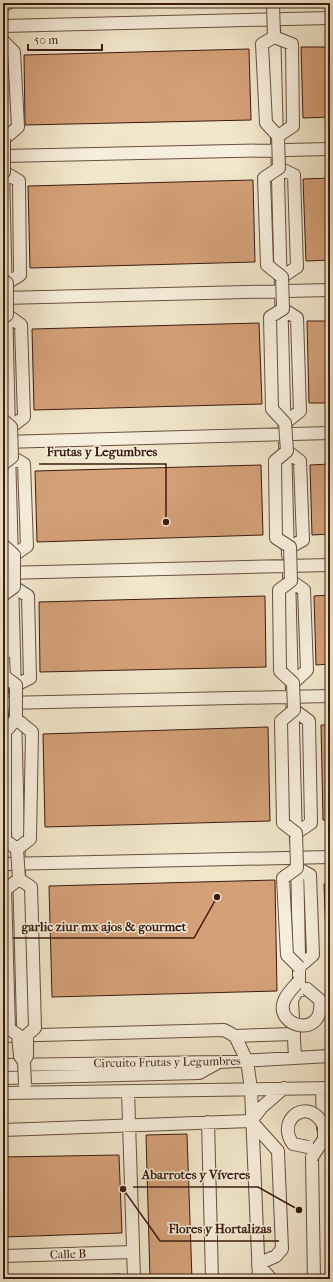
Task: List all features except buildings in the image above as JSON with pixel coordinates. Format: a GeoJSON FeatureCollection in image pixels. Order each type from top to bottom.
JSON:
{"type":"FeatureCollection","features":[{"type":"Feature","properties":{"kind":"street"},"geometry":{"type":"LineString","coordinates":[[3,6],[8,3]]}},
{"type":"Feature","properties":{"kind":"street"},"geometry":{"type":"LineString","coordinates":[[274,3],[297,863],[283,878],[287,955],[299,961],[313,955],[310,875],[297,863],[296,833]]}},
{"type":"Feature","properties":{"kind":"street"},"geometry":{"type":"LineString","coordinates":[[274,3],[274,37]]}},
{"type":"Feature","properties":{"kind":"street"},"geometry":{"type":"LineString","coordinates":[[3,26],[330,18]]}},
{"type":"Feature","properties":{"kind":"street"},"geometry":{"type":"LineString","coordinates":[[274,37],[292,44],[293,126],[278,136]]}},
{"type":"Feature","properties":{"kind":"street"},"geometry":{"type":"LineString","coordinates":[[274,37],[262,44],[266,123],[278,136],[279,168]]}},
{"type":"Feature","properties":{"kind":"street"},"geometry":{"type":"LineString","coordinates":[[3,41],[14,52],[18,126],[4,139],[4,298],[9,703],[19,864],[23,1025]]}},
{"type":"Feature","properties":{"kind":"street"},"geometry":{"type":"LineString","coordinates":[[3,156],[330,149]]}},
{"type":"Feature","properties":{"kind":"street"},"geometry":{"type":"LineString","coordinates":[[279,168],[264,178],[267,265],[282,277],[283,309]]}},
{"type":"Feature","properties":{"kind":"street"},"geometry":{"type":"LineString","coordinates":[[279,168],[294,175],[296,267],[282,277]]}},
{"type":"Feature","properties":{"kind":"street"},"geometry":{"type":"LineString","coordinates":[[4,172],[19,181],[20,275],[5,282],[5,317],[21,325],[24,416],[7,423],[8,460],[24,464],[28,546],[14,556]]}},
{"type":"Feature","properties":{"kind":"street"},"geometry":{"type":"LineString","coordinates":[[4,298],[330,290]]}},
{"type":"Feature","properties":{"kind":"street"},"geometry":{"type":"LineString","coordinates":[[283,309],[297,318],[300,411],[285,428]]}},
{"type":"Feature","properties":{"kind":"street"},"geometry":{"type":"LineString","coordinates":[[283,309],[270,317],[272,409],[285,428],[287,451],[300,461],[303,540],[290,547]]}},
{"type":"Feature","properties":{"kind":"street"},"geometry":{"type":"LineString","coordinates":[[6,442],[285,428],[330,433]]}},
{"type":"Feature","properties":{"kind":"street"},"geometry":{"type":"LineString","coordinates":[[287,451],[275,460],[276,538],[290,547]]}},
{"type":"Feature","properties":{"kind":"street"},"geometry":{"type":"LineString","coordinates":[[3,545],[14,556],[14,587]]}},
{"type":"Feature","properties":{"kind":"street"},"geometry":{"type":"LineString","coordinates":[[290,547],[291,581]]}},
{"type":"Feature","properties":{"kind":"street"},"geometry":{"type":"LineString","coordinates":[[8,573],[330,564]]}},
{"type":"Feature","properties":{"kind":"street"},"geometry":{"type":"LineString","coordinates":[[291,581],[278,590],[280,671],[293,683],[294,710]]}},
{"type":"Feature","properties":{"kind":"street"},"geometry":{"type":"LineString","coordinates":[[291,581],[304,590],[307,670],[293,683]]}},
{"type":"Feature","properties":{"kind":"street"},"geometry":{"type":"LineString","coordinates":[[3,595],[14,587]]}},
{"type":"Feature","properties":{"kind":"street"},"geometry":{"type":"LineString","coordinates":[[14,587],[28,596],[30,678],[16,685]]}},
{"type":"Feature","properties":{"kind":"street"},"geometry":{"type":"LineString","coordinates":[[3,657],[4,676],[16,685]]}},
{"type":"Feature","properties":{"kind":"street"},"geometry":{"type":"LineString","coordinates":[[16,685],[16,719],[5,732],[5,840],[17,849],[19,879]]}},
{"type":"Feature","properties":{"kind":"street"},"geometry":{"type":"LineString","coordinates":[[9,703],[330,696]]}},
{"type":"Feature","properties":{"kind":"street"},"geometry":{"type":"LineString","coordinates":[[294,710],[281,721],[283,823],[296,833]]}},
{"type":"Feature","properties":{"kind":"street"},"geometry":{"type":"LineString","coordinates":[[294,710],[309,721],[312,823],[296,833]]}},
{"type":"Feature","properties":{"kind":"street"},"geometry":{"type":"LineString","coordinates":[[16,719],[32,732],[30,839],[17,849]]}},
{"type":"Feature","properties":{"kind":"street"},"geometry":{"type":"LineString","coordinates":[[3,864],[297,863],[330,857]]}},
{"type":"Feature","properties":{"kind":"street"},"geometry":{"type":"LineString","coordinates":[[19,879],[31,887],[35,1028],[27,1035],[27,1056],[24,1062],[25,1081]]}},
{"type":"Feature","properties":{"kind":"street"},"geometry":{"type":"LineString","coordinates":[[19,879],[5,890],[5,898],[9,1029],[18,1036],[20,1056],[24,1062]]}},
{"type":"Feature","properties":{"kind":"street"},"geometry":{"type":"LineString","coordinates":[[295,1058],[294,1034],[292,1000],[297,991],[307,989],[320,1000],[321,1009],[318,1017],[312,1024],[305,1026],[298,1026],[290,1022],[283,1010],[284,1001],[299,981],[299,961]]}},
{"type":"Feature","properties":{"kind":"street"},"geometry":{"type":"LineString","coordinates":[[3,1036],[224,1030],[235,1036],[294,1034]]}},
{"type":"Feature","properties":{"kind":"street"},"geometry":{"type":"LineString","coordinates":[[235,1036],[247,1061],[251,1089],[251,1122],[259,1279]]}},
{"type":"Feature","properties":{"kind":"street","name":"Circuito Frutas y Legumbres"},"geometry":{"type":"LineString","coordinates":[[3,1065],[220,1062],[330,1056]]}},
{"type":"Feature","properties":{"kind":"street"},"geometry":{"type":"LineString","coordinates":[[3,1085],[25,1081],[199,1073],[220,1062]]}},
{"type":"Feature","properties":{"kind":"street"},"geometry":{"type":"LineString","coordinates":[[3,1078],[25,1081],[186,1080],[194,1082],[201,1089]]}},
{"type":"Feature","properties":{"kind":"street"},"geometry":{"type":"LineString","coordinates":[[251,1122],[262,1107],[284,1088]]}},
{"type":"Feature","properties":{"kind":"street"},"geometry":{"type":"LineString","coordinates":[[3,1093],[326,1088],[323,1131],[321,1139],[314,1145],[308,1147],[293,1144],[288,1137],[287,1130],[290,1119],[298,1114],[306,1112],[314,1114],[320,1120],[324,1126],[325,1134],[320,1147],[312,1157],[314,1279]]}},
{"type":"Feature","properties":{"kind":"street"},"geometry":{"type":"LineString","coordinates":[[128,1091],[134,1279]]}},
{"type":"Feature","properties":{"kind":"street"},"geometry":{"type":"LineString","coordinates":[[208,1122],[212,1279]]}},
{"type":"Feature","properties":{"kind":"street"},"geometry":{"type":"LineString","coordinates":[[3,1130],[130,1124],[251,1122],[278,1151],[282,1249],[276,1256],[258,1264]]}},
{"type":"Feature","properties":{"kind":"street","name":"Calle B"},"geometry":{"type":"LineString","coordinates":[[3,1256],[133,1252]]}},
{"type":"Feature","properties":{"kind":"street"},"geometry":{"type":"LineString","coordinates":[[258,1264],[271,1279]]}},
{"type":"Feature","properties":{"kind":"place","name":"Frutas y Legumbres"},"geometry":{"type":"Point","coordinates":[166,522]}},
{"type":"Feature","properties":{"kind":"place","name":"garlic ziur mx ajos & gourmet"},"geometry":{"type":"Point","coordinates":[217,897]}},
{"type":"Feature","properties":{"kind":"place","name":"Flores y Hortalizas"},"geometry":{"type":"Point","coordinates":[123,1189]}},
{"type":"Feature","properties":{"kind":"place","name":"Abarrotes y Víveres"},"geometry":{"type":"Point","coordinates":[299,1210]}}]}
